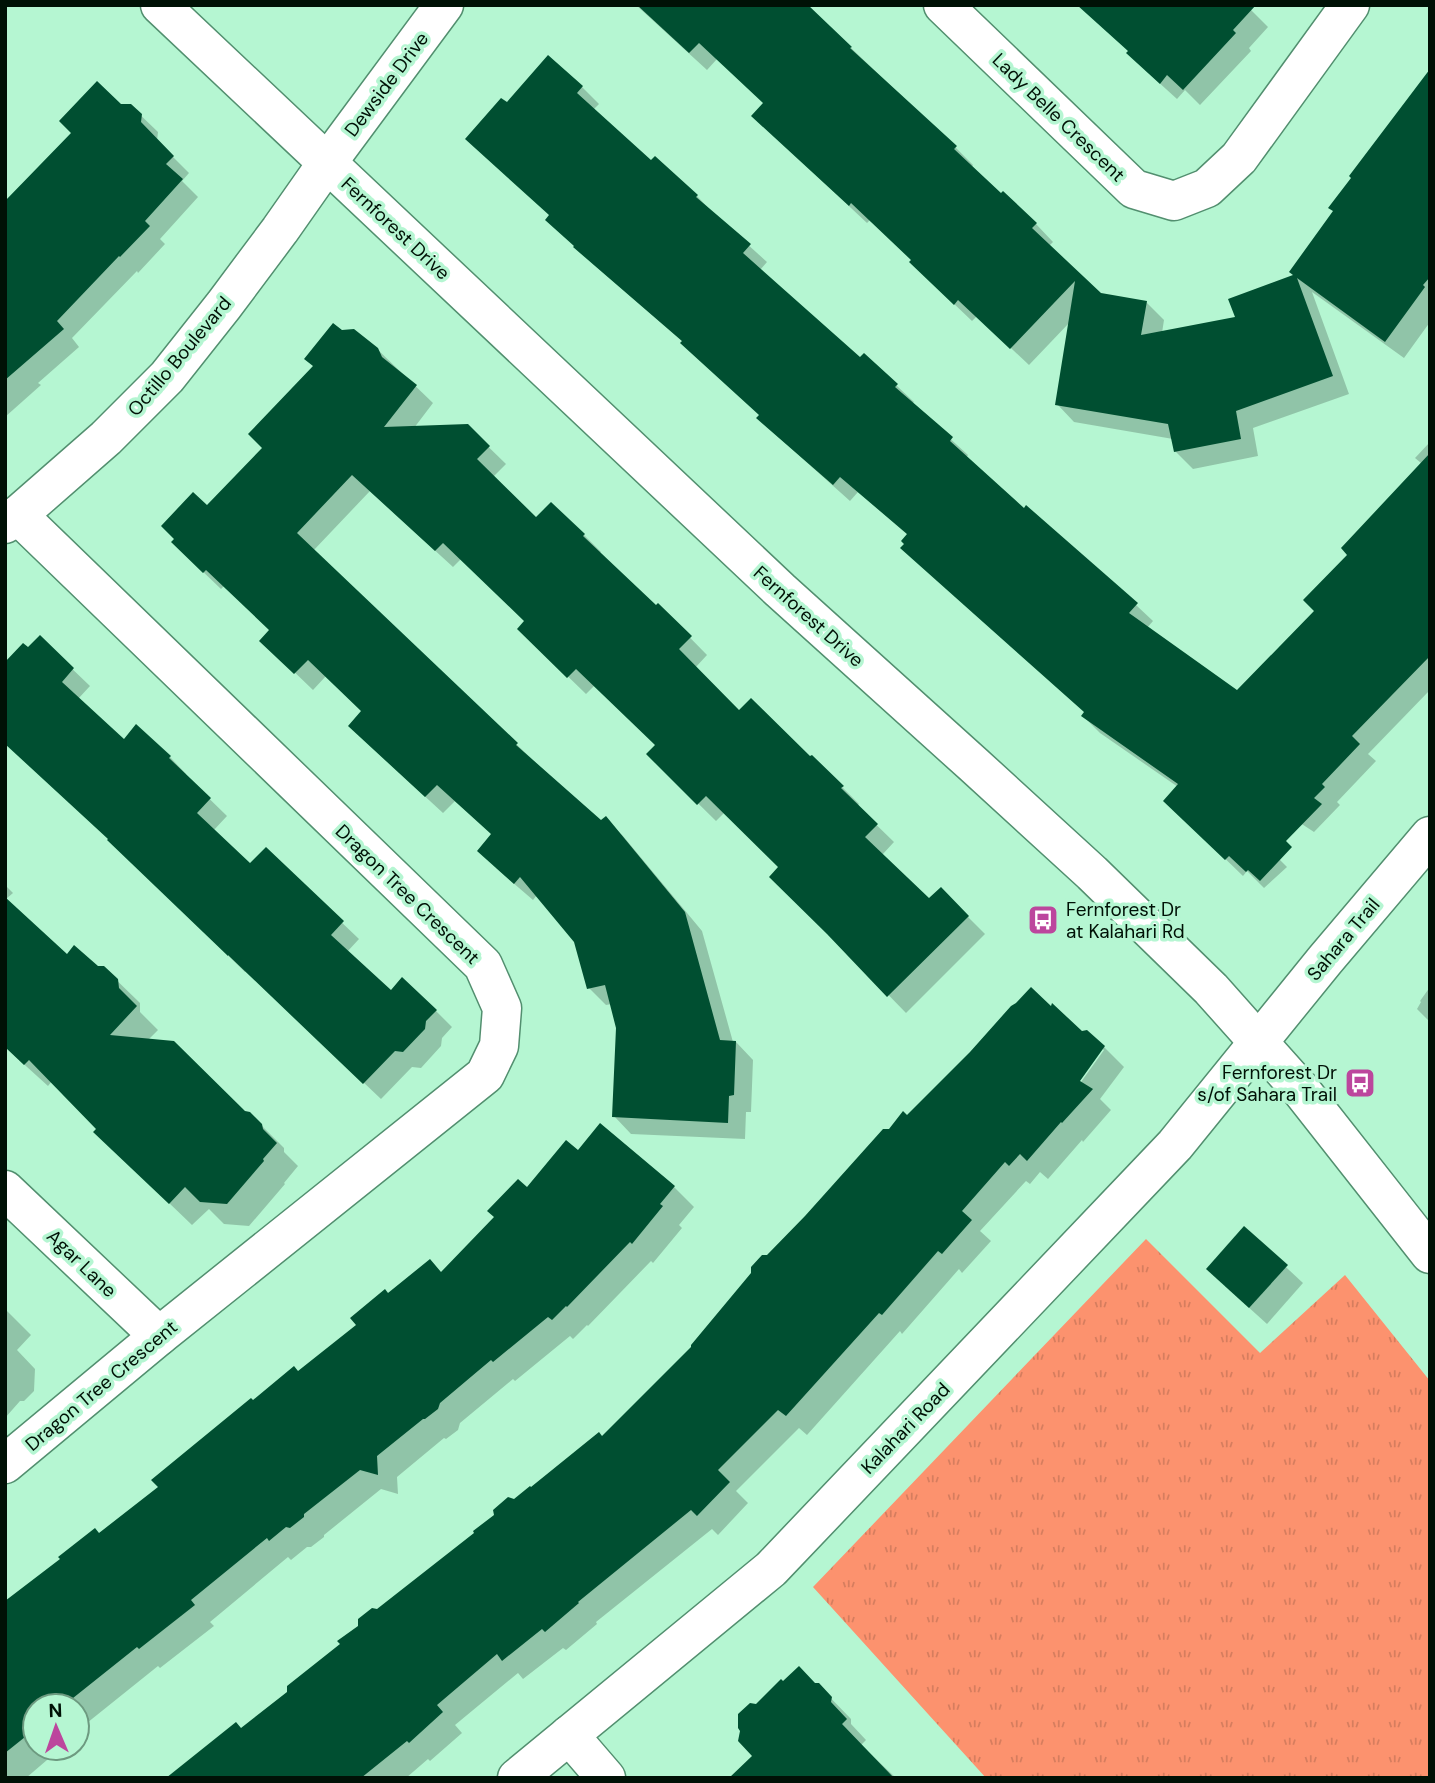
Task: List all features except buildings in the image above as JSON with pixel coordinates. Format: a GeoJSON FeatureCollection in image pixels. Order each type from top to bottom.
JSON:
{"type":"FeatureCollection","features":[{"type":"Feature","properties":{"kind":"street","name":"Fernforest Drive"},"geometry":{"type":"LineString","coordinates":[[160,5],[780,590],[1092,873],[1211,989],[1301,1090],[1430,1254]]}},
{"type":"Feature","properties":{"kind":"street","name":"Dewside Drive"},"geometry":{"type":"LineString","coordinates":[[327,163],[444,5]]}},
{"type":"Feature","properties":{"kind":"street","name":"Lady Belle Crescent"},"geometry":{"type":"LineString","coordinates":[[943,5],[1134,189],[1174,201],[1207,188],[1239,158],[1350,5]]}},
{"type":"Feature","properties":{"kind":"street","name":"Octillo Boulevard"},"geometry":{"type":"LineString","coordinates":[[12,519],[106,438],[167,377],[224,305],[327,163]]}},
{"type":"Feature","properties":{"kind":"street","name":"Dragon Tree Crescent"},"geometry":{"type":"LineString","coordinates":[[5,1464],[159,1336],[485,1075],[499,1046],[502,1008],[483,965],[12,519]]}},
{"type":"Feature","properties":{"kind":"street","name":"Sahara Trail"},"geometry":{"type":"LineString","coordinates":[[1259,1042],[1430,836]]}},
{"type":"Feature","properties":{"kind":"street","name":"Kalahari Road"},"geometry":{"type":"LineString","coordinates":[[517,1778],[771,1569],[1175,1145],[1259,1042]]}},
{"type":"Feature","properties":{"kind":"street","name":"Agar Lane"},"geometry":{"type":"LineString","coordinates":[[5,1190],[159,1336]]}},
{"type":"Feature","properties":{"kind":"street"},"geometry":{"type":"LineString","coordinates":[[569,1735],[606,1778]]}},
{"type":"Feature","properties":{"kind":"green space"},"geometry":{"type":"Polygon","coordinates":[[[1146,1239],[1260,1353],[1345,1275],[1430,1381],[1430,1778],[986,1778],[813,1587],[1146,1239]]]}},
{"type":"Feature","properties":{"kind":"place","name":"Fernforest Dr at Kalahari Rd"},"geometry":{"type":"Point","coordinates":[1043,920]}},
{"type":"Feature","properties":{"kind":"place","name":"Fernforest Dr s/of Sahara Trail"},"geometry":{"type":"Point","coordinates":[1360,1083]}}]}
